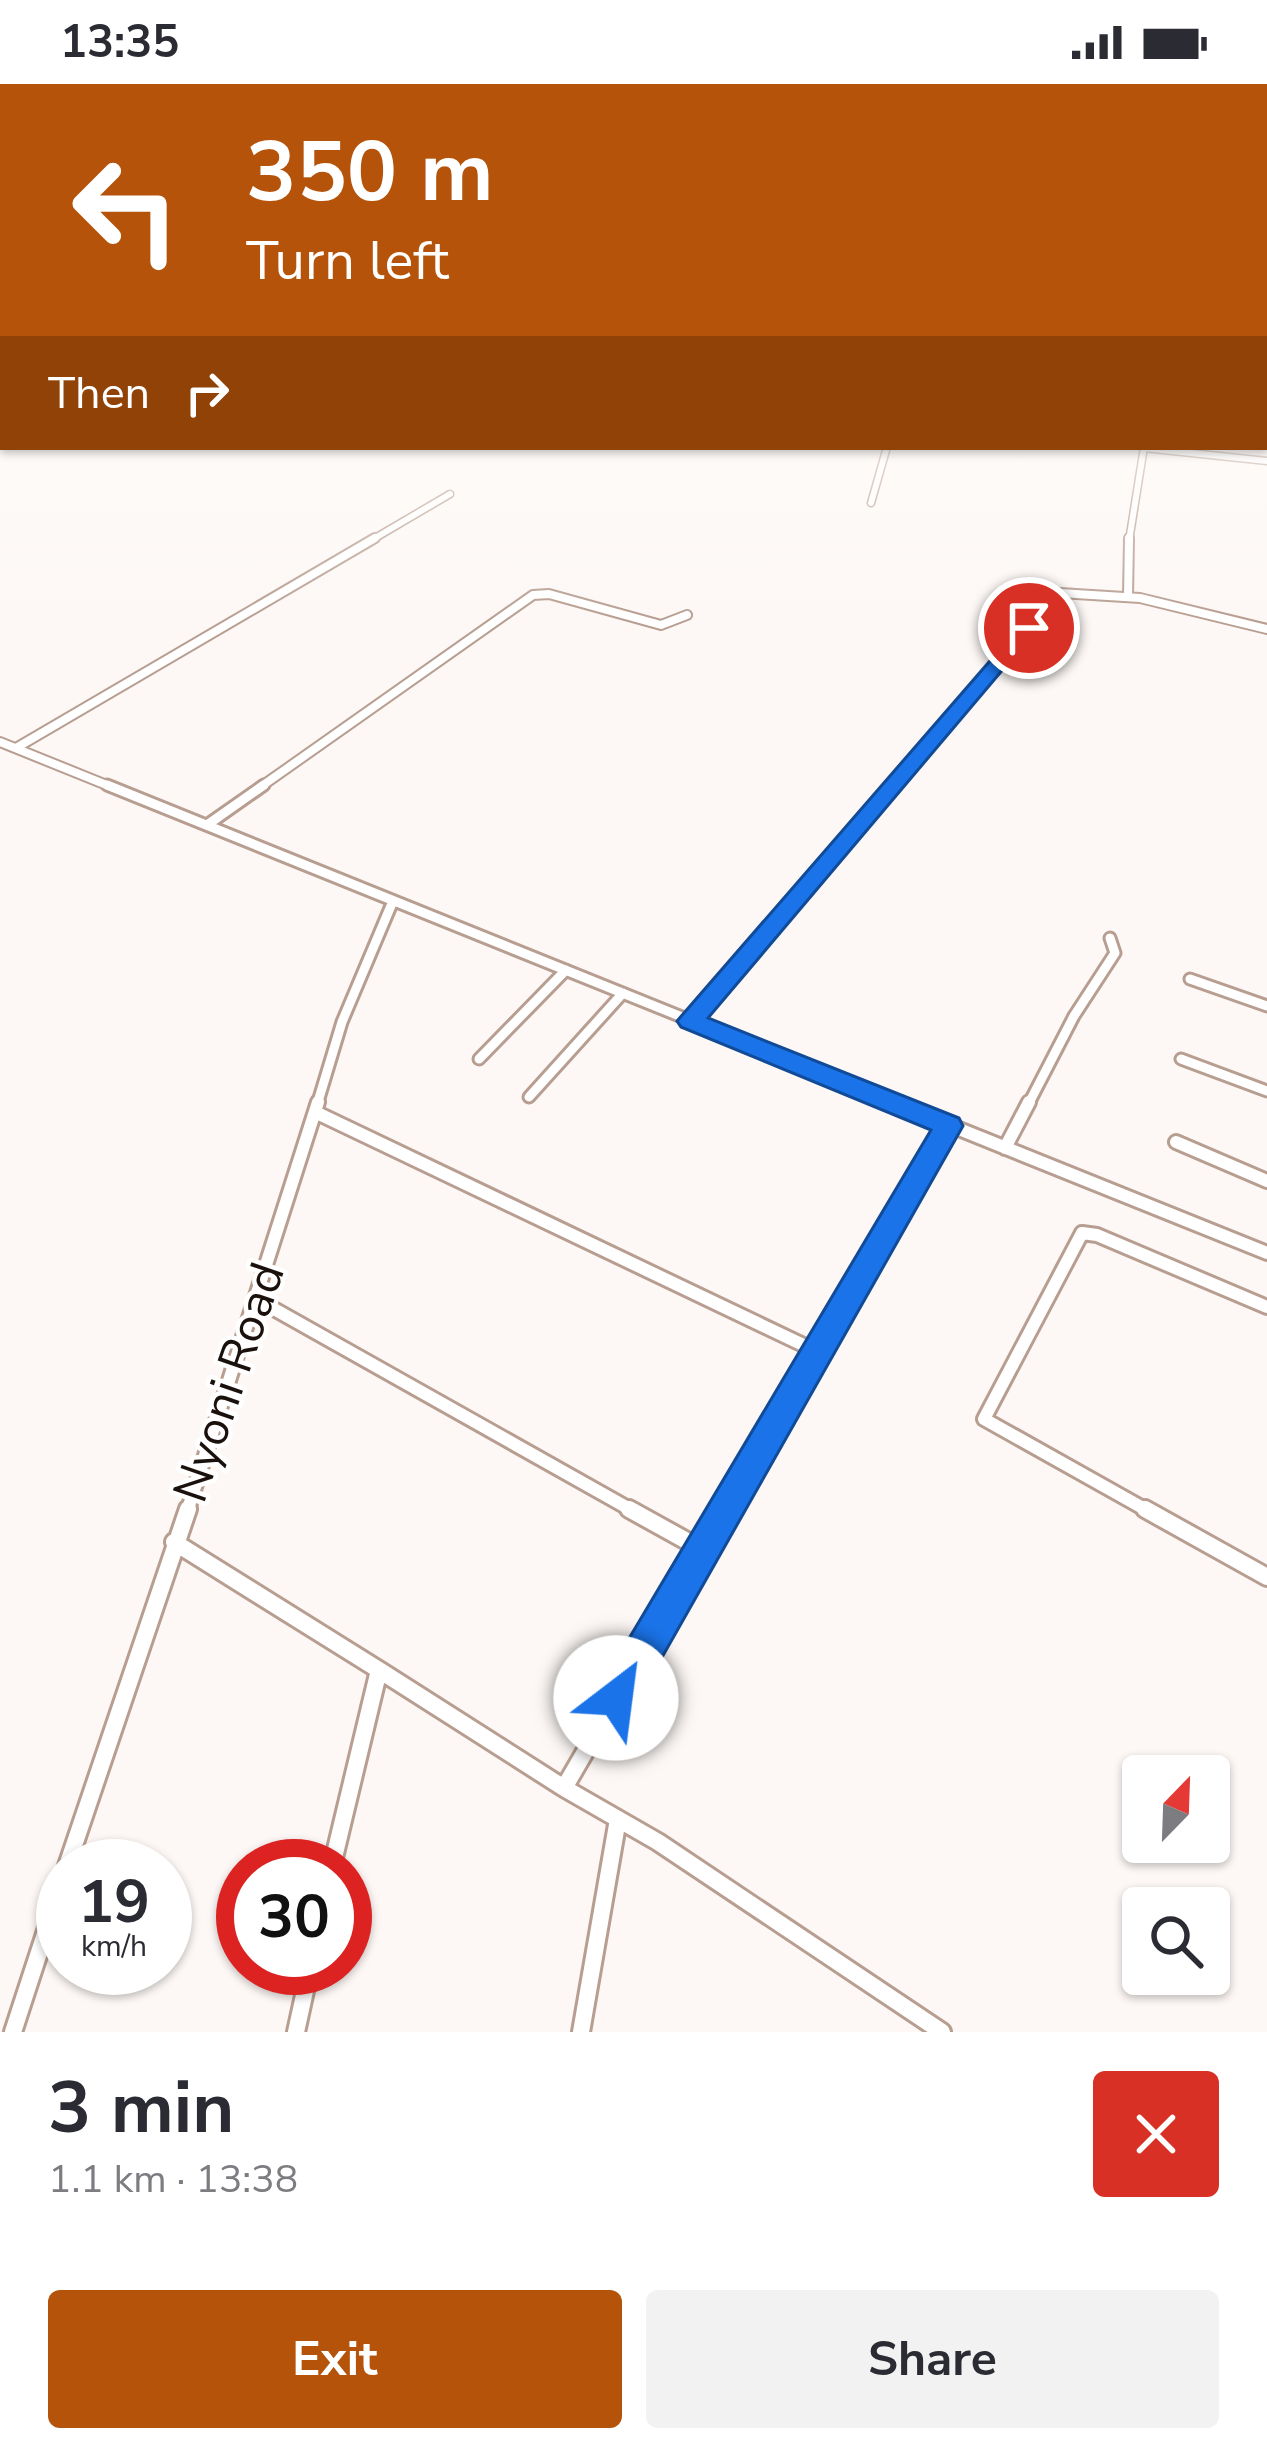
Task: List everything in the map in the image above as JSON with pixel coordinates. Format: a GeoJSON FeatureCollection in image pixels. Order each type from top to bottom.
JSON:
{"type":"FeatureCollection","features":[{"type":"Feature","properties":{"kind":"street"},"geometry":{"type":"LineString","coordinates":[[871,503],[885,450]]}},
{"type":"Feature","properties":{"kind":"street"},"geometry":{"type":"LineString","coordinates":[[1128,598],[1128,545],[1144,450]]}},
{"type":"Feature","properties":{"kind":"street"},"geometry":{"type":"LineString","coordinates":[[1175,450],[1267,459]]}},
{"type":"Feature","properties":{"kind":"street"},"geometry":{"type":"LineString","coordinates":[[1202,450],[1267,459]]}},
{"type":"Feature","properties":{"kind":"street"},"geometry":{"type":"LineString","coordinates":[[16,748],[450,494]]}},
{"type":"Feature","properties":{"kind":"street"},"geometry":{"type":"LineString","coordinates":[[691,1021],[1057,595],[1069,590],[1128,598],[1267,629]]}},
{"type":"Feature","properties":{"kind":"street"},"geometry":{"type":"LineString","coordinates":[[207,825],[527,598],[549,594],[661,626],[687,615]]}},
{"type":"Feature","properties":{"kind":"street"},"geometry":{"type":"LineString","coordinates":[[0,742],[1267,1253]]}},
{"type":"Feature","properties":{"kind":"street","name":"Nyoni Road"},"geometry":{"type":"LineString","coordinates":[[76,1839],[258,1300],[342,1022],[393,901]]}},
{"type":"Feature","properties":{"kind":"street"},"geometry":{"type":"LineString","coordinates":[[1005,1148],[1074,1016],[1115,952],[1110,938]]}},
{"type":"Feature","properties":{"kind":"street"},"geometry":{"type":"LineString","coordinates":[[479,1059],[566,970]]}},
{"type":"Feature","properties":{"kind":"street"},"geometry":{"type":"LineString","coordinates":[[1190,979],[1267,1006]]}},
{"type":"Feature","properties":{"kind":"street"},"geometry":{"type":"LineString","coordinates":[[529,1097],[622,993]]}},
{"type":"Feature","properties":{"kind":"street"},"geometry":{"type":"LineString","coordinates":[[1181,1059],[1267,1091]]}},
{"type":"Feature","properties":{"kind":"street"},"geometry":{"type":"LineString","coordinates":[[315,1112],[818,1352]]}},
{"type":"Feature","properties":{"kind":"street"},"geometry":{"type":"LineString","coordinates":[[564,1788],[949,1126]]}},
{"type":"Feature","properties":{"kind":"street"},"geometry":{"type":"LineString","coordinates":[[1176,1142],[1267,1181]]}},
{"type":"Feature","properties":{"kind":"street"},"geometry":{"type":"LineString","coordinates":[[1267,1307],[1097,1235],[1082,1233],[1060,1281],[984,1411],[984,1420],[1267,1577]]}},
{"type":"Feature","properties":{"kind":"street"},"geometry":{"type":"LineString","coordinates":[[258,1300],[703,1550]]}},
{"type":"Feature","properties":{"kind":"street"},"geometry":{"type":"LineString","coordinates":[[174,1542],[618,1819],[942,2032]]}},
{"type":"Feature","properties":{"kind":"street"},"geometry":{"type":"LineString","coordinates":[[338,1839],[379,1670]]}},
{"type":"Feature","properties":{"kind":"street"},"geometry":{"type":"LineString","coordinates":[[581,2032],[618,1819]]}},
{"type":"Feature","properties":{"kind":"street"},"geometry":{"type":"LineString","coordinates":[[13,2032],[36,1962]]}},
{"type":"Feature","properties":{"kind":"street"},"geometry":{"type":"LineString","coordinates":[[296,2032],[304,1995]]}},
{"type":"Feature","properties":{"kind":"route"},"geometry":{"type":"LineString","coordinates":[[616,1698],[949,1126],[691,1021],[1029,628]]}}]}
